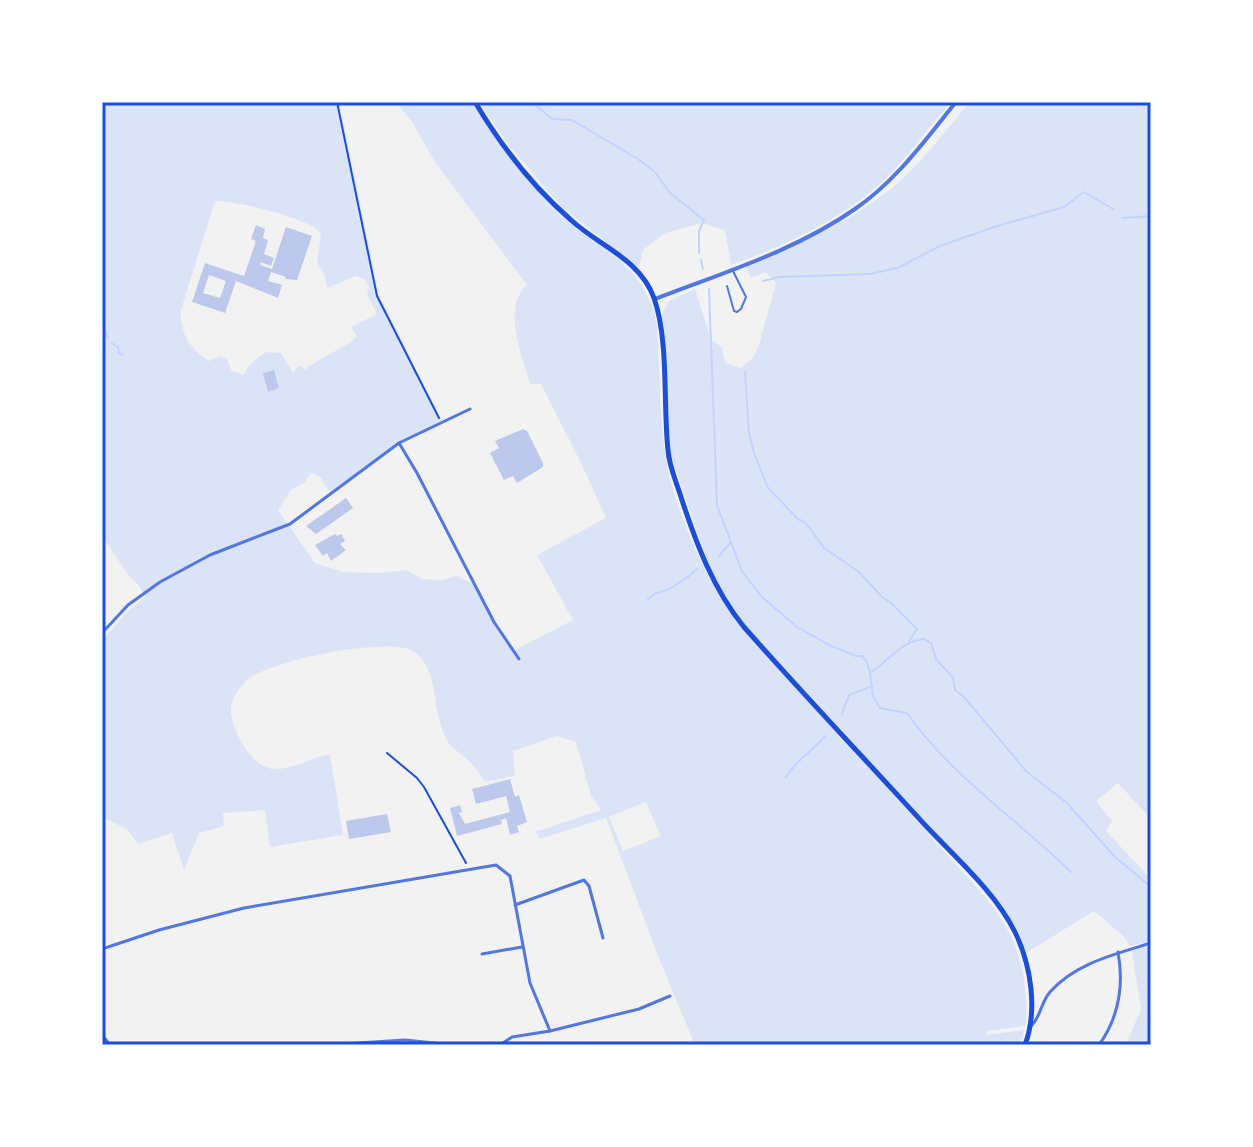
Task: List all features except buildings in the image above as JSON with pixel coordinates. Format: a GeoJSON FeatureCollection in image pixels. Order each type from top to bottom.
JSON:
{"type":"FeatureCollection","features":[{"type":"Feature","properties":{"kind":"main road"},"geometry":{"type":"LineString","coordinates":[[475,102],[504,145],[556,206],[584,232],[628,262],[642,277],[655,299],[662,349],[668,454],[686,512],[716,586],[744,627],[1000,908],[1024,955],[1031,997],[1030,1026],[1025,1045]]}},
{"type":"Feature","properties":{"kind":"street"},"geometry":{"type":"LineString","coordinates":[[655,299],[794,244],[856,209],[900,169],[956,102]]}},
{"type":"Feature","properties":{"kind":"street"},"geometry":{"type":"LineString","coordinates":[[102,633],[128,605],[160,582],[210,555],[290,524],[399,443],[470,409]]}},
{"type":"Feature","properties":{"kind":"street"},"geometry":{"type":"LineString","coordinates":[[399,443],[494,622],[519,659]]}},
{"type":"Feature","properties":{"kind":"street"},"geometry":{"type":"LineString","coordinates":[[102,949],[173,926],[255,905],[492,864],[500,866],[510,876],[530,983],[550,1031]]}},
{"type":"Feature","properties":{"kind":"street"},"geometry":{"type":"LineString","coordinates":[[515,905],[584,880],[589,886],[603,938]]}},
{"type":"Feature","properties":{"kind":"street"},"geometry":{"type":"LineString","coordinates":[[1030,1026],[1036,1022],[1046,997],[1055,987],[1098,960],[1151,943]]}},
{"type":"Feature","properties":{"kind":"street"},"geometry":{"type":"LineString","coordinates":[[482,954],[522,947]]}},
{"type":"Feature","properties":{"kind":"street"},"geometry":{"type":"LineString","coordinates":[[1099,1045],[1116,1011],[1121,979],[1118,952]]}},
{"type":"Feature","properties":{"kind":"street"},"geometry":{"type":"LineString","coordinates":[[500,1045],[512,1037],[639,1009],[670,996]]}},
{"type":"Feature","properties":{"kind":"street"},"geometry":{"type":"LineString","coordinates":[[102,1035],[110,1045]]}},
{"type":"Feature","properties":{"kind":"street"},"geometry":{"type":"LineString","coordinates":[[326,1045],[405,1040],[454,1045]]}},
{"type":"Feature","properties":{"kind":"lane"},"geometry":{"type":"LineString","coordinates":[[727,286],[734,311],[737,312],[746,297],[732,269]]}},
{"type":"Feature","properties":{"kind":"path"},"geometry":{"type":"LineString","coordinates":[[337,102],[377,296],[441,421]]}},
{"type":"Feature","properties":{"kind":"path"},"geometry":{"type":"LineString","coordinates":[[387,753],[424,787],[469,868]]}},
{"type":"Feature","properties":{"kind":"shaded area"},"geometry":{"type":"Polygon","coordinates":[[[102,102],[339,102],[379,295],[442,421],[398,443],[330,493],[320,477],[311,473],[304,483],[291,490],[278,510],[315,563],[343,572],[407,570],[422,579],[442,580],[457,576],[475,585],[513,651],[573,620],[537,555],[606,518],[541,384],[530,384],[515,319],[519,295],[527,285],[435,162],[412,122],[396,102],[472,102],[510,157],[554,209],[616,258],[641,284],[657,324],[662,422],[669,475],[702,563],[736,620],[998,914],[1014,943],[1023,974],[1026,1026],[986,1031],[987,1035],[1024,1030],[1020,1045],[695,1045],[606,818],[540,839],[535,832],[601,810],[591,796],[576,742],[557,736],[513,751],[515,776],[485,782],[468,759],[447,740],[427,667],[415,652],[402,648],[356,648],[277,666],[246,681],[232,703],[231,716],[238,737],[260,764],[278,769],[330,754],[343,835],[270,847],[265,810],[223,813],[224,826],[199,833],[184,870],[172,833],[138,844],[127,829],[102,817],[102,641],[126,613],[145,597],[102,536],[102,102]],[[215,201],[181,310],[187,339],[209,361],[221,356],[228,360],[231,370],[243,375],[250,364],[266,352],[281,353],[293,373],[299,365],[307,370],[307,367],[351,342],[357,336],[351,327],[377,314],[367,294],[369,287],[365,279],[356,276],[327,288],[325,276],[317,262],[321,234],[315,228],[272,212],[215,201]],[[646,802],[609,817],[623,851],[661,836],[646,802]]]}},
{"type":"Feature","properties":{"kind":"shaded area"},"geometry":{"type":"Polygon","coordinates":[[[479,102],[951,102],[874,189],[816,228],[731,265],[725,230],[701,223],[665,233],[643,250],[639,268],[562,207],[512,149],[479,102]]]}},
{"type":"Feature","properties":{"kind":"shaded area"},"geometry":{"type":"Polygon","coordinates":[[[970,102],[1151,102],[1151,112],[1147,117],[1151,122],[1151,819],[1118,783],[1096,801],[1112,821],[1106,831],[1151,879],[1151,941],[1130,946],[1094,911],[1026,953],[1017,929],[996,898],[745,625],[724,596],[710,570],[670,453],[662,315],[669,301],[695,289],[711,340],[722,347],[725,363],[741,368],[753,358],[759,345],[776,283],[766,272],[751,278],[746,267],[827,230],[884,194],[919,162],[970,102]]]}},
{"type":"Feature","properties":{"kind":"shaded area"},"geometry":{"type":"Polygon","coordinates":[[[1151,946],[1151,1045],[1126,1045],[1141,1009],[1132,951],[1151,946]]]}},
{"type":"Feature","properties":{"kind":"waterway"},"geometry":{"type":"LineString","coordinates":[[532,102],[552,119],[572,120],[655,172],[670,193],[704,220],[699,231],[699,253]]}},
{"type":"Feature","properties":{"kind":"waterway"},"geometry":{"type":"LineString","coordinates":[[763,281],[780,277],[870,274],[897,268],[940,246],[1064,207],[1084,192],[1113,209]]}},
{"type":"Feature","properties":{"kind":"waterway"},"geometry":{"type":"LineString","coordinates":[[1122,218],[1151,216]]}},
{"type":"Feature","properties":{"kind":"waterway"},"geometry":{"type":"LineString","coordinates":[[701,260],[703,269]]}},
{"type":"Feature","properties":{"kind":"waterway"},"geometry":{"type":"LineString","coordinates":[[709,289],[717,505],[742,571],[761,596],[797,627],[829,645],[862,656],[870,673],[909,643],[924,639],[931,643],[936,659],[953,678],[955,690],[1027,772],[1067,803],[1114,856],[1151,887]]}},
{"type":"Feature","properties":{"kind":"waterway"},"geometry":{"type":"LineString","coordinates":[[102,324],[108,338]]}},
{"type":"Feature","properties":{"kind":"waterway"},"geometry":{"type":"LineString","coordinates":[[111,343],[123,355]]}},
{"type":"Feature","properties":{"kind":"waterway"},"geometry":{"type":"LineString","coordinates":[[745,372],[749,433],[768,488],[798,519],[806,523],[824,548],[859,572],[917,629],[909,641]]}},
{"type":"Feature","properties":{"kind":"waterway"},"geometry":{"type":"LineString","coordinates":[[719,556],[731,542]]}},
{"type":"Feature","properties":{"kind":"waterway"},"geometry":{"type":"LineString","coordinates":[[648,599],[675,586],[697,569]]}},
{"type":"Feature","properties":{"kind":"waterway"},"geometry":{"type":"LineString","coordinates":[[870,673],[873,696],[880,708],[907,713],[963,776],[1071,872]]}},
{"type":"Feature","properties":{"kind":"waterway"},"geometry":{"type":"LineString","coordinates":[[842,714],[849,695],[870,687]]}},
{"type":"Feature","properties":{"kind":"waterway"},"geometry":{"type":"LineString","coordinates":[[786,777],[825,736]]}}]}
